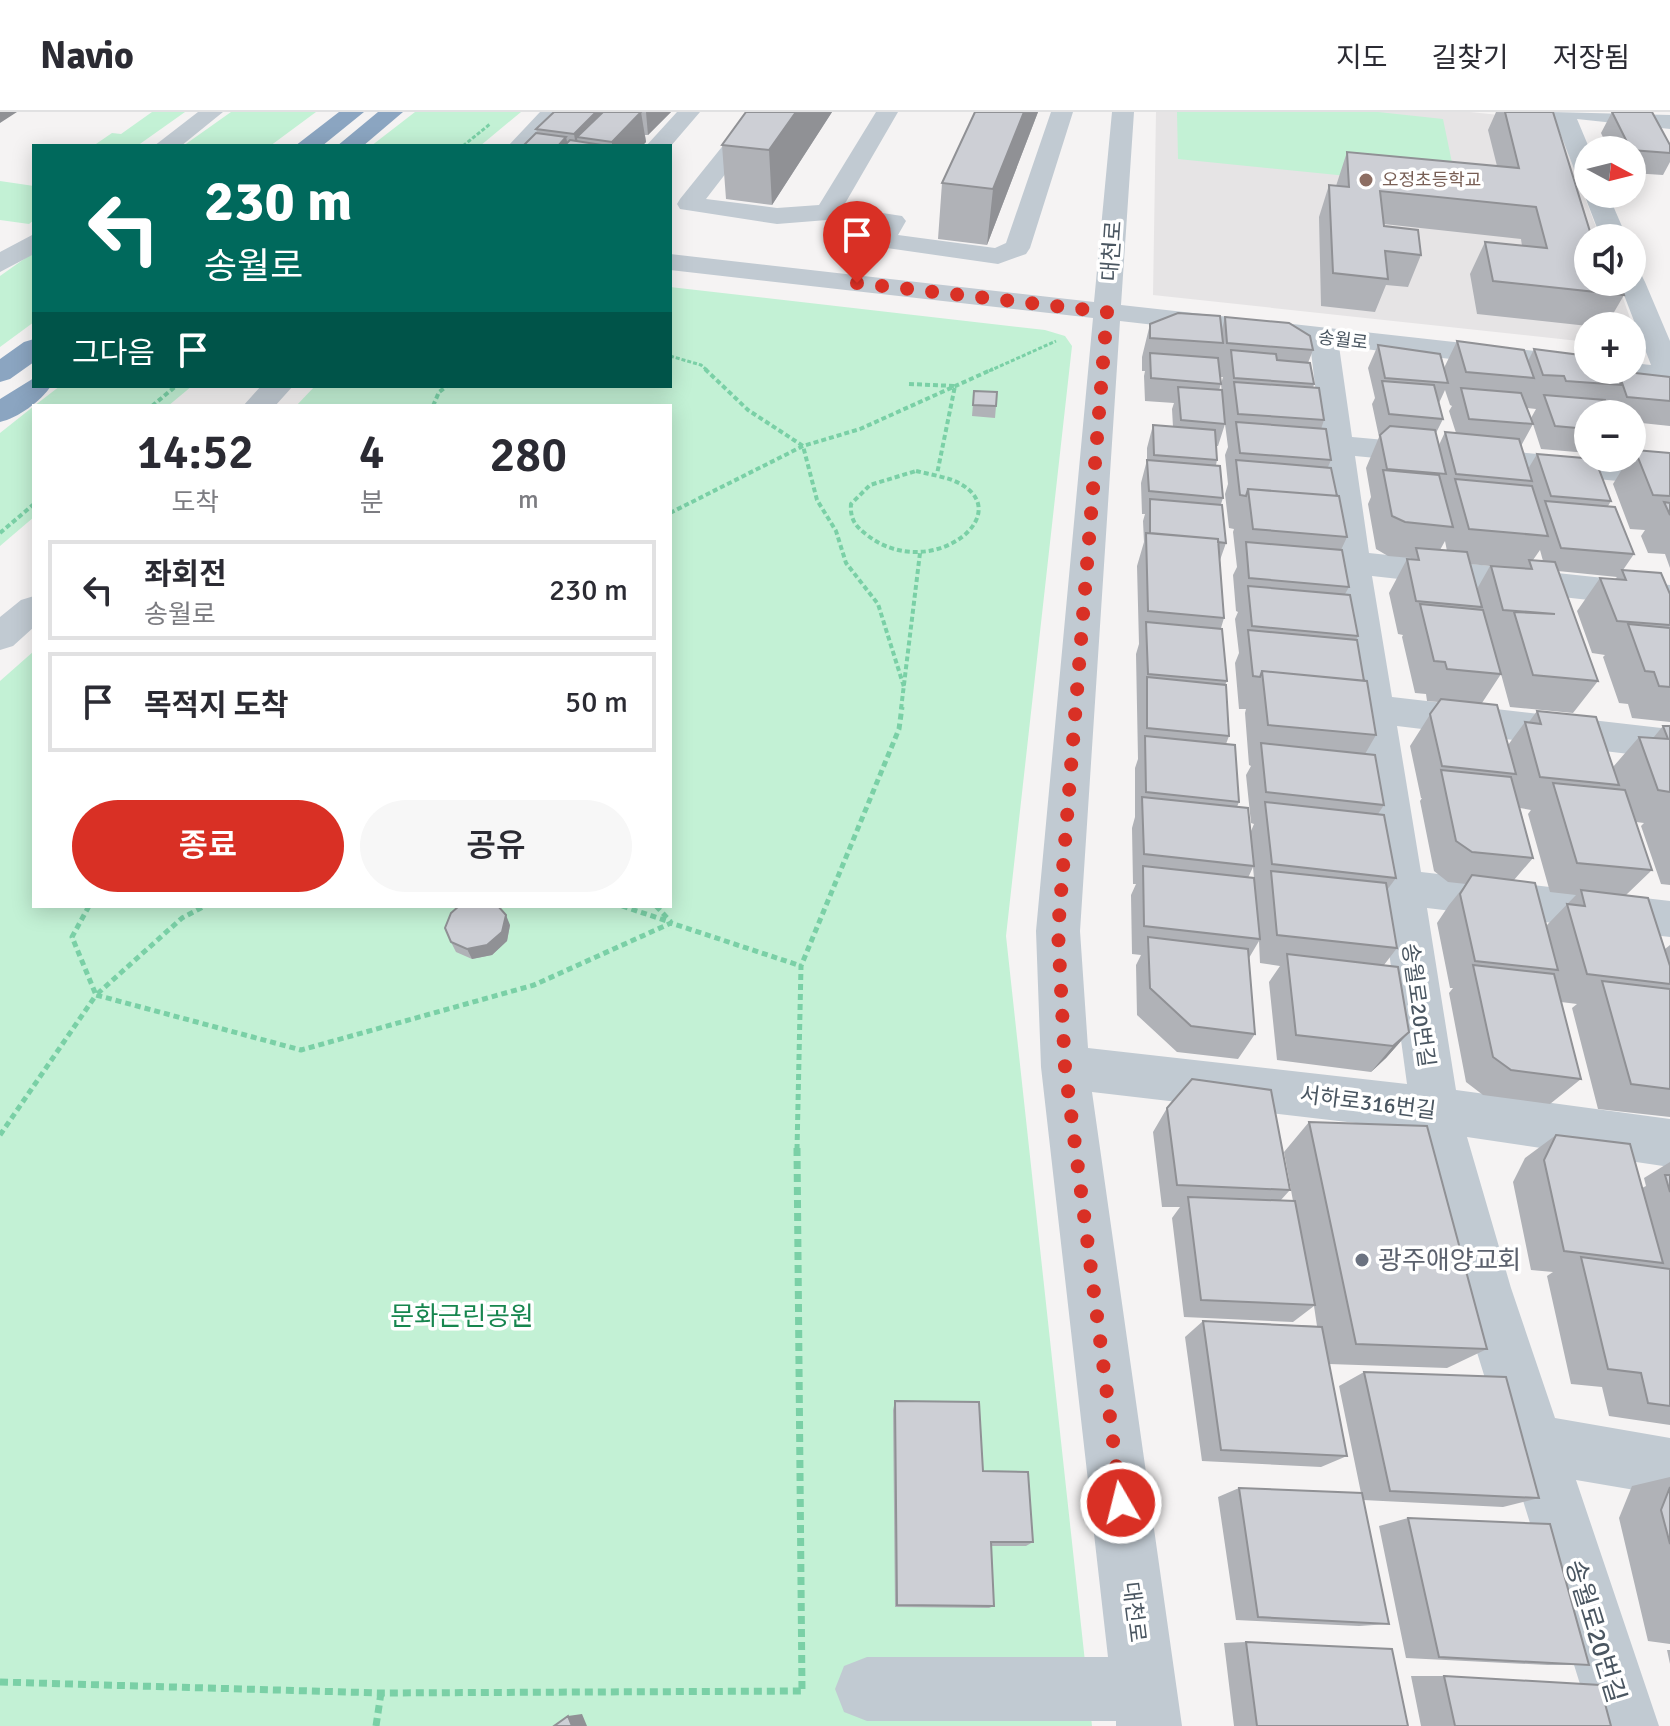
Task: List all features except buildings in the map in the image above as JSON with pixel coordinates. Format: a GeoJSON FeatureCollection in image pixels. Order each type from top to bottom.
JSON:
{"type":"FeatureCollection","features":[{"type":"Feature","properties":{"kind":"highway"},"geometry":{"type":"LineString","coordinates":[[310,144],[353,112]]}},
{"type":"Feature","properties":{"kind":"highway"},"geometry":{"type":"LineString","coordinates":[[352,144],[392,112]]}},
{"type":"Feature","properties":{"kind":"highway"},"geometry":{"type":"LineString","coordinates":[[0,373],[32,349]]}},
{"type":"Feature","properties":{"kind":"highway"},"geometry":{"type":"LineString","coordinates":[[0,413],[33,388]]}},
{"type":"Feature","properties":{"kind":"street"},"geometry":{"type":"LineString","coordinates":[[169,144],[212,112]]}},
{"type":"Feature","properties":{"kind":"street"},"geometry":{"type":"LineString","coordinates":[[522,144],[553,112]]}},
{"type":"Feature","properties":{"kind":"street"},"geometry":{"type":"LineString","coordinates":[[660,144],[689,112]]}},
{"type":"Feature","properties":{"kind":"street"},"geometry":{"type":"LineString","coordinates":[[762,112],[689,204],[777,216],[827,212],[893,221],[882,241],[998,256],[1017,248],[1062,112]]}},
{"type":"Feature","properties":{"kind":"street"},"geometry":{"type":"LineString","coordinates":[[827,212],[887,112]]}},
{"type":"Feature","properties":{"kind":"street","name":"대천로"},"geometry":{"type":"LineString","coordinates":[[1123,112],[1058,931],[1065,1067],[1147,1708]]}},
{"type":"Feature","properties":{"kind":"street"},"geometry":{"type":"LineString","coordinates":[[1563,112],[1574,139]]}},
{"type":"Feature","properties":{"kind":"street"},"geometry":{"type":"LineString","coordinates":[[1575,112],[1670,122]]}},
{"type":"Feature","properties":{"kind":"street"},"geometry":{"type":"LineString","coordinates":[[0,236],[32,242]]}},
{"type":"Feature","properties":{"kind":"street"},"geometry":{"type":"LineString","coordinates":[[0,264],[32,243]]}},
{"type":"Feature","properties":{"kind":"street","name":"송월로"},"geometry":{"type":"LineString","coordinates":[[672,262],[1574,365]]}},
{"type":"Feature","properties":{"kind":"street"},"geometry":{"type":"LineString","coordinates":[[1638,296],[1670,376],[1646,373]]}},
{"type":"Feature","properties":{"kind":"street","name":"송월로20번길"},"geometry":{"type":"LineString","coordinates":[[1324,338],[1353,563],[1435,1110],[1484,1288],[1538,1444],[1626,1726]]}},
{"type":"Feature","properties":{"kind":"street"},"geometry":{"type":"LineString","coordinates":[[260,404],[276,388]]}},
{"type":"Feature","properties":{"kind":"street"},"geometry":{"type":"LineString","coordinates":[[1339,445],[1670,476]]}},
{"type":"Feature","properties":{"kind":"street"},"geometry":{"type":"LineString","coordinates":[[1353,563],[1670,597]]}},
{"type":"Feature","properties":{"kind":"street"},"geometry":{"type":"LineString","coordinates":[[0,637],[32,610]]}},
{"type":"Feature","properties":{"kind":"street"},"geometry":{"type":"LineString","coordinates":[[1375,709],[1670,744]]}},
{"type":"Feature","properties":{"kind":"street"},"geometry":{"type":"LineString","coordinates":[[1401,887],[1670,919]]}},
{"type":"Feature","properties":{"kind":"street","name":"서하로316번길"},"geometry":{"type":"LineString","coordinates":[[1065,1067],[1435,1110],[1670,1143]]}},
{"type":"Feature","properties":{"kind":"street"},"geometry":{"type":"LineString","coordinates":[[1538,1444],[1670,1467]]}},
{"type":"Feature","properties":{"kind":"street"},"geometry":{"type":"LineString","coordinates":[[867,1689],[1147,1708]]}},
{"type":"Feature","properties":{"kind":"path"},"geometry":{"type":"LineString","coordinates":[[465,144],[494,120]]}},
{"type":"Feature","properties":{"kind":"path"},"geometry":{"type":"LineString","coordinates":[[672,512],[803,446],[860,429],[1065,336]]}},
{"type":"Feature","properties":{"kind":"path"},"geometry":{"type":"LineString","coordinates":[[672,357],[701,365],[748,410],[803,446],[817,500],[836,531],[846,563],[878,604],[904,689]]}},
{"type":"Feature","properties":{"kind":"path"},"geometry":{"type":"LineString","coordinates":[[909,384],[955,386]]}},
{"type":"Feature","properties":{"kind":"path"},"geometry":{"type":"LineString","coordinates":[[937,474],[955,386]]}},
{"type":"Feature","properties":{"kind":"path"},"geometry":{"type":"LineString","coordinates":[[154,404],[174,388]]}},
{"type":"Feature","properties":{"kind":"path"},"geometry":{"type":"LineString","coordinates":[[897,472],[937,474],[971,491],[979,504],[981,518],[975,531],[962,542],[920,553],[899,551],[864,535],[854,523],[851,510],[855,497],[864,486],[897,472]]}},
{"type":"Feature","properties":{"kind":"path"},"geometry":{"type":"LineString","coordinates":[[0,533],[32,506]]}},
{"type":"Feature","properties":{"kind":"path"},"geometry":{"type":"LineString","coordinates":[[802,1691],[796,1218],[801,966],[899,729],[920,553]]}},
{"type":"Feature","properties":{"kind":"path"},"geometry":{"type":"LineString","coordinates":[[88,908],[72,937],[96,995]]}},
{"type":"Feature","properties":{"kind":"path"},"geometry":{"type":"LineString","coordinates":[[0,1135],[96,995],[182,918],[201,908]]}},
{"type":"Feature","properties":{"kind":"path"},"geometry":{"type":"LineString","coordinates":[[628,908],[801,966]]}},
{"type":"Feature","properties":{"kind":"path"},"geometry":{"type":"LineString","coordinates":[[658,908],[671,923]]}},
{"type":"Feature","properties":{"kind":"path"},"geometry":{"type":"LineString","coordinates":[[96,995],[301,1050],[534,985],[671,923]]}},
{"type":"Feature","properties":{"kind":"path"},"geometry":{"type":"LineString","coordinates":[[0,1682],[381,1693],[867,1689]]}},
{"type":"Feature","properties":{"kind":"path"},"geometry":{"type":"LineString","coordinates":[[376,1726],[381,1693]]}},
{"type":"Feature","properties":{"kind":"shaded area","name":"오정초등학교"},"geometry":{"type":"Polygon","coordinates":[[[1156,112],[1470,112],[1556,121],[1574,169],[1574,208],[1589,208],[1595,224],[1574,224],[1574,296],[1622,296],[1628,312],[1574,312],[1574,340],[1153,295],[1156,112]]]}},
{"type":"Feature","properties":{"kind":"green space"},"geometry":{"type":"Polygon","coordinates":[[[152,112],[185,112],[140,144],[96,144],[112,133],[121,134],[152,112]]]}},
{"type":"Feature","properties":{"kind":"green space"},"geometry":{"type":"Polygon","coordinates":[[[231,112],[316,112],[273,144],[186,144],[231,112]]]}},
{"type":"Feature","properties":{"kind":"green space"},"geometry":{"type":"Polygon","coordinates":[[[415,112],[521,112],[482,144],[374,144],[415,112]]]}},
{"type":"Feature","properties":{"kind":"green space"},"geometry":{"type":"Polygon","coordinates":[[[1177,112],[1378,112],[1443,119],[1457,187],[1178,159],[1177,112]]]}},
{"type":"Feature","properties":{"kind":"green space"},"geometry":{"type":"Polygon","coordinates":[[[0,181],[32,186],[32,222],[29,224],[0,220],[0,181]]]}},
{"type":"Feature","properties":{"kind":"green space"},"geometry":{"type":"Polygon","coordinates":[[[32,253],[32,323],[0,347],[0,276],[32,253]]]}},
{"type":"Feature","properties":{"kind":"green space","name":"문화근린공원"},"geometry":{"type":"Polygon","coordinates":[[[672,287],[1045,330],[1065,336],[1072,346],[1006,936],[1092,1726],[0,1726],[0,681],[32,653],[32,908],[672,908],[672,404],[298,404],[313,388],[672,388],[672,287]]]}},
{"type":"Feature","properties":{"kind":"green space"},"geometry":{"type":"Polygon","coordinates":[[[57,388],[190,388],[170,404],[37,404],[57,388]]]}},
{"type":"Feature","properties":{"kind":"green space"},"geometry":{"type":"Polygon","coordinates":[[[32,408],[32,519],[0,546],[0,433],[32,408]]]}},
{"type":"Feature","properties":{"kind":"place","name":"오정초등학교"},"geometry":{"type":"Point","coordinates":[1366,180]}},
{"type":"Feature","properties":{"kind":"place","name":"광주애양교회"},"geometry":{"type":"Point","coordinates":[1362,1260]}},
{"type":"Feature","properties":{"kind":"route"},"geometry":{"type":"LineString","coordinates":[[857,283],[1107,312],[1058,931],[1065,1067],[1121,1503]]}}]}
